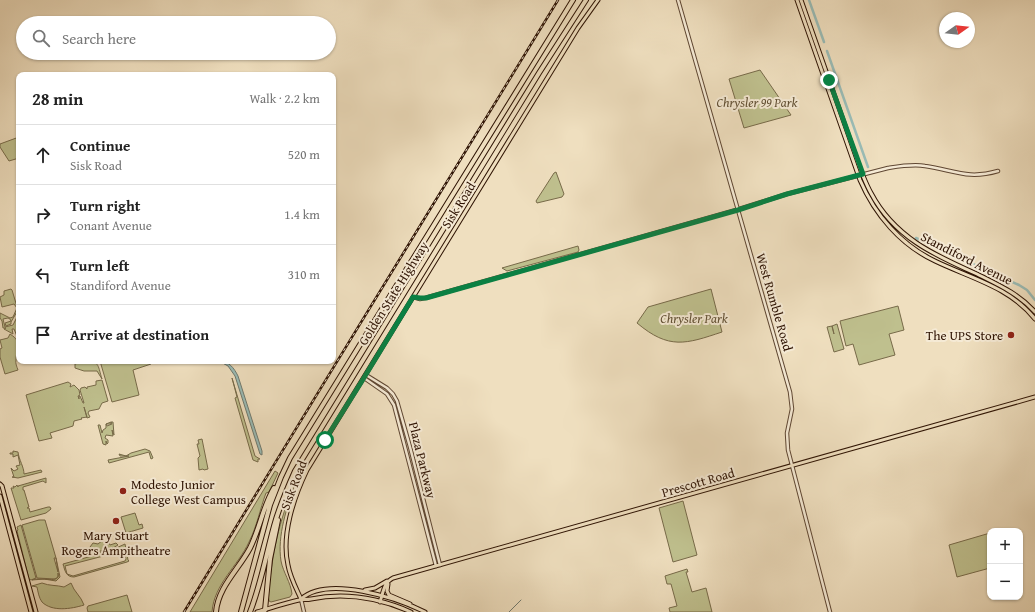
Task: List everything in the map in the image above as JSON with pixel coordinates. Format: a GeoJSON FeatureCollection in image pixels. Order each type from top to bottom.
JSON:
{"type":"FeatureCollection","features":[{"type":"Feature","properties":{"kind":"highway","name":"Golden State Highway"},"geometry":{"type":"LineString","coordinates":[[241,612],[265,522],[281,477],[290,458],[573,0]]}},
{"type":"Feature","properties":{"kind":"highway","name":"Golden State Highway"},"geometry":{"type":"LineString","coordinates":[[250,612],[256,599],[280,505],[303,458],[539,73],[586,0]]}},
{"type":"Feature","properties":{"kind":"highway"},"geometry":{"type":"LineString","coordinates":[[264,611],[274,535],[280,512],[303,458]]}},
{"type":"Feature","properties":{"kind":"highway"},"geometry":{"type":"LineString","coordinates":[[216,612],[220,593],[250,547],[270,494],[281,477]]}},
{"type":"Feature","properties":{"kind":"main road","name":"Sisk Road"},"geometry":{"type":"LineString","coordinates":[[301,599],[290,574],[286,555],[286,539],[299,488],[312,462],[583,19],[598,0]]}},
{"type":"Feature","properties":{"kind":"main road","name":"Standiford Avenue"},"geometry":{"type":"LineString","coordinates":[[797,0],[861,175],[878,205],[896,228],[905,235],[930,252],[1005,288],[1027,303],[1035,312]]}},
{"type":"Feature","properties":{"kind":"main road","name":"Standiford Avenue"},"geometry":{"type":"LineString","coordinates":[[801,0],[866,192],[881,217],[902,238],[920,252],[934,260],[986,283],[1013,298],[1024,306],[1035,319]]}},
{"type":"Feature","properties":{"kind":"main road"},"geometry":{"type":"LineString","coordinates":[[986,283],[989,282],[1005,288]]}},
{"type":"Feature","properties":{"kind":"main road","name":"Prescott Road"},"geometry":{"type":"LineString","coordinates":[[358,590],[375,588],[393,578],[440,564],[1035,397]]}},
{"type":"Feature","properties":{"kind":"main road"},"geometry":{"type":"LineString","coordinates":[[0,484],[36,612]]}},
{"type":"Feature","properties":{"kind":"main road"},"geometry":{"type":"LineString","coordinates":[[0,496],[31,612]]}},
{"type":"Feature","properties":{"kind":"main road"},"geometry":{"type":"LineString","coordinates":[[380,602],[385,586],[389,580]]}},
{"type":"Feature","properties":{"kind":"main road"},"geometry":{"type":"LineString","coordinates":[[389,580],[387,589],[389,595],[407,602],[425,612]]}},
{"type":"Feature","properties":{"kind":"main road"},"geometry":{"type":"LineString","coordinates":[[301,599],[305,595],[322,590],[358,590],[418,608]]}},
{"type":"Feature","properties":{"kind":"main road"},"geometry":{"type":"LineString","coordinates":[[257,612],[301,599],[309,600],[340,595],[355,596],[411,612]]}},
{"type":"Feature","properties":{"kind":"street","name":"West Rumble Road"},"geometry":{"type":"LineString","coordinates":[[678,0],[790,392],[792,409],[787,440],[792,466],[830,612]]}},
{"type":"Feature","properties":{"kind":"street"},"geometry":{"type":"LineString","coordinates":[[413,297],[426,298],[738,210],[787,194],[895,167],[913,165],[927,166],[963,175],[981,175],[998,171]]}},
{"type":"Feature","properties":{"kind":"street","name":"Plaza Parkway"},"geometry":{"type":"LineString","coordinates":[[365,377],[387,388],[397,401],[440,564]]}},
{"type":"Feature","properties":{"kind":"street","name":"Plaza Parkway"},"geometry":{"type":"LineString","coordinates":[[365,377],[387,394],[394,405],[436,566]]}},
{"type":"Feature","properties":{"kind":"street"},"geometry":{"type":"LineString","coordinates":[[301,599],[304,612]]}},
{"type":"Feature","properties":{"kind":"green space","name":"Chrysler 99 Park"},"geometry":{"type":"Polygon","coordinates":[[[760,70],[791,115],[744,128],[729,79],[760,70]]]}},
{"type":"Feature","properties":{"kind":"green space"},"geometry":{"type":"Polygon","coordinates":[[[16,138],[16,159],[9,161],[0,147],[0,144],[16,138]]]}},
{"type":"Feature","properties":{"kind":"green space"},"geometry":{"type":"Polygon","coordinates":[[[556,172],[564,194],[562,197],[537,203],[536,201],[556,172]]]}},
{"type":"Feature","properties":{"kind":"green space"},"geometry":{"type":"Polygon","coordinates":[[[578,246],[578,252],[507,271],[502,268],[578,246]]]}},
{"type":"Feature","properties":{"kind":"green space","name":"Chrysler Park"},"geometry":{"type":"Polygon","coordinates":[[[711,289],[722,332],[688,342],[668,341],[648,332],[637,323],[648,307],[711,289]]]}},
{"type":"Feature","properties":{"kind":"green space"},"geometry":{"type":"Polygon","coordinates":[[[12,290],[16,307],[14,304],[2,307],[0,297],[4,295],[4,291],[12,290]]]}},
{"type":"Feature","properties":{"kind":"green space"},"geometry":{"type":"Polygon","coordinates":[[[898,306],[904,330],[889,334],[895,355],[859,365],[853,344],[846,346],[840,321],[898,306]]]}},
{"type":"Feature","properties":{"kind":"green space"},"geometry":{"type":"Polygon","coordinates":[[[16,310],[11,324],[6,326],[5,323],[11,321],[8,318],[3,319],[5,327],[13,325],[16,319],[16,334],[14,329],[12,329],[13,334],[4,329],[6,328],[3,328],[0,313],[10,318],[13,317],[16,310]]]}},
{"type":"Feature","properties":{"kind":"green space"},"geometry":{"type":"Polygon","coordinates":[[[837,324],[844,349],[834,352],[827,327],[837,324]]]}},
{"type":"Feature","properties":{"kind":"green space"},"geometry":{"type":"Polygon","coordinates":[[[10,334],[16,339],[16,364],[18,370],[5,374],[0,357],[0,349],[2,348],[0,340],[8,338],[10,334]]]}},
{"type":"Feature","properties":{"kind":"green space"},"geometry":{"type":"Polygon","coordinates":[[[75,364],[96,364],[99,368],[102,379],[97,371],[84,371],[75,368],[75,364]]]}},
{"type":"Feature","properties":{"kind":"green space"},"geometry":{"type":"Polygon","coordinates":[[[101,364],[151,364],[133,370],[139,395],[112,402],[101,364]]]}},
{"type":"Feature","properties":{"kind":"green space"},"geometry":{"type":"Polygon","coordinates":[[[232,378],[255,456],[260,459],[258,459],[258,462],[253,460],[235,398],[237,397],[232,378]]]}},
{"type":"Feature","properties":{"kind":"green space"},"geometry":{"type":"Polygon","coordinates":[[[102,380],[108,401],[102,403],[99,409],[89,411],[88,413],[90,417],[74,421],[73,426],[50,433],[52,438],[39,441],[26,395],[68,382],[71,384],[70,387],[74,385],[79,390],[79,399],[80,396],[84,403],[80,390],[81,388],[85,387],[87,389],[87,387],[96,385],[96,381],[102,380]]]}},
{"type":"Feature","properties":{"kind":"green space"},"geometry":{"type":"Polygon","coordinates":[[[113,422],[114,435],[112,430],[113,436],[106,435],[105,438],[108,440],[108,443],[107,444],[106,441],[106,445],[103,444],[98,425],[100,425],[102,433],[106,428],[106,424],[107,426],[113,422]]]}},
{"type":"Feature","properties":{"kind":"green space"},"geometry":{"type":"Polygon","coordinates":[[[202,439],[208,469],[199,470],[198,458],[200,456],[197,444],[199,444],[198,440],[202,439]]]}},
{"type":"Feature","properties":{"kind":"green space"},"geometry":{"type":"Polygon","coordinates":[[[145,449],[150,451],[153,458],[151,459],[149,452],[109,463],[108,460],[129,456],[126,456],[145,449]]]}},
{"type":"Feature","properties":{"kind":"green space"},"geometry":{"type":"Polygon","coordinates":[[[13,451],[18,452],[24,474],[41,470],[42,472],[18,478],[12,477],[14,477],[11,468],[14,471],[18,469],[16,466],[20,465],[18,455],[13,457],[13,454],[10,454],[13,453],[13,451]]]}},
{"type":"Feature","properties":{"kind":"green space"},"geometry":{"type":"Polygon","coordinates":[[[275,471],[278,473],[269,492],[266,493],[252,536],[217,593],[212,612],[190,612],[275,471]]]}},
{"type":"Feature","properties":{"kind":"green space"},"geometry":{"type":"Polygon","coordinates":[[[46,478],[46,483],[43,481],[23,487],[23,490],[29,507],[27,508],[29,508],[30,512],[48,507],[51,509],[46,513],[21,520],[11,488],[14,488],[13,486],[15,487],[17,485],[18,487],[46,478]]]}},
{"type":"Feature","properties":{"kind":"green space"},"geometry":{"type":"Polygon","coordinates":[[[295,484],[286,512],[280,542],[281,561],[292,594],[290,597],[271,602],[269,601],[268,594],[274,551],[284,511],[295,484]]]}},
{"type":"Feature","properties":{"kind":"green space"},"geometry":{"type":"Polygon","coordinates":[[[683,501],[697,555],[673,562],[659,508],[683,501]]]}},
{"type":"Feature","properties":{"kind":"green space"},"geometry":{"type":"Polygon","coordinates":[[[135,513],[139,525],[142,524],[143,528],[126,533],[121,517],[135,513]]]}},
{"type":"Feature","properties":{"kind":"green space"},"geometry":{"type":"Polygon","coordinates":[[[39,520],[45,520],[56,558],[60,577],[56,581],[46,579],[55,579],[37,578],[22,525],[39,520]],[[54,558],[58,572],[56,558],[54,558]]]}},
{"type":"Feature","properties":{"kind":"green space"},"geometry":{"type":"Polygon","coordinates":[[[21,525],[36,578],[31,580],[29,579],[17,531],[17,527],[21,525]]]}},
{"type":"Feature","properties":{"kind":"green space"},"geometry":{"type":"Polygon","coordinates":[[[987,534],[987,569],[957,577],[949,545],[987,534]]]}},
{"type":"Feature","properties":{"kind":"green space"},"geometry":{"type":"Polygon","coordinates":[[[103,540],[110,545],[116,543],[118,545],[113,548],[92,553],[90,547],[93,543],[98,544],[103,540]]]}},
{"type":"Feature","properties":{"kind":"green space"},"geometry":{"type":"Polygon","coordinates":[[[125,544],[129,561],[74,577],[69,576],[68,575],[66,573],[65,571],[63,564],[92,556],[92,554],[114,549],[125,544]],[[121,550],[115,553],[65,566],[67,574],[73,576],[125,561],[124,551],[121,550]]]}},
{"type":"Feature","properties":{"kind":"green space"},"geometry":{"type":"Polygon","coordinates":[[[687,569],[688,572],[686,572],[692,592],[706,588],[712,612],[670,612],[669,608],[677,606],[671,584],[667,584],[665,576],[687,569]]]}},
{"type":"Feature","properties":{"kind":"green space"},"geometry":{"type":"Polygon","coordinates":[[[42,583],[64,587],[71,583],[84,605],[62,609],[46,605],[41,600],[37,587],[32,586],[42,583]]]}},
{"type":"Feature","properties":{"kind":"green space"},"geometry":{"type":"Polygon","coordinates":[[[127,595],[132,612],[88,612],[88,606],[127,595]]]}},
{"type":"Feature","properties":{"kind":"water"},"geometry":{"type":"Polygon","coordinates":[[[224,364],[231,366],[238,376],[262,455],[260,454],[235,376],[228,366],[224,364]]]}},
{"type":"Feature","properties":{"kind":"waterway"},"geometry":{"type":"LineString","coordinates":[[809,0],[824,42]]}},
{"type":"Feature","properties":{"kind":"waterway"},"geometry":{"type":"LineString","coordinates":[[827,51],[868,167]]}},
{"type":"Feature","properties":{"kind":"waterway"},"geometry":{"type":"LineString","coordinates":[[916,238],[1019,285],[1027,290],[1035,300]]}},
{"type":"Feature","properties":{"kind":"waterway"},"geometry":{"type":"LineString","coordinates":[[509,612],[521,600]]}},
{"type":"Feature","properties":{"kind":"railway"},"geometry":{"type":"LineString","coordinates":[[336,363],[558,0]]}},
{"type":"Feature","properties":{"kind":"railway"},"geometry":{"type":"LineString","coordinates":[[184,612],[336,364]]}},
{"type":"Feature","properties":{"kind":"place","name":"The UPS Store"},"geometry":{"type":"Point","coordinates":[1011,335]}},
{"type":"Feature","properties":{"kind":"place","name":"Modesto Junior College West Campus"},"geometry":{"type":"Point","coordinates":[123,491]}},
{"type":"Feature","properties":{"kind":"place","name":"Mary Stuart Rogers Ampitheatre"},"geometry":{"type":"Point","coordinates":[116,521]}},
{"type":"Feature","properties":{"kind":"route"},"geometry":{"type":"LineString","coordinates":[[325,440],[413,297],[422,299],[426,298],[738,210],[787,194],[863,174],[829,80]]}}]}
